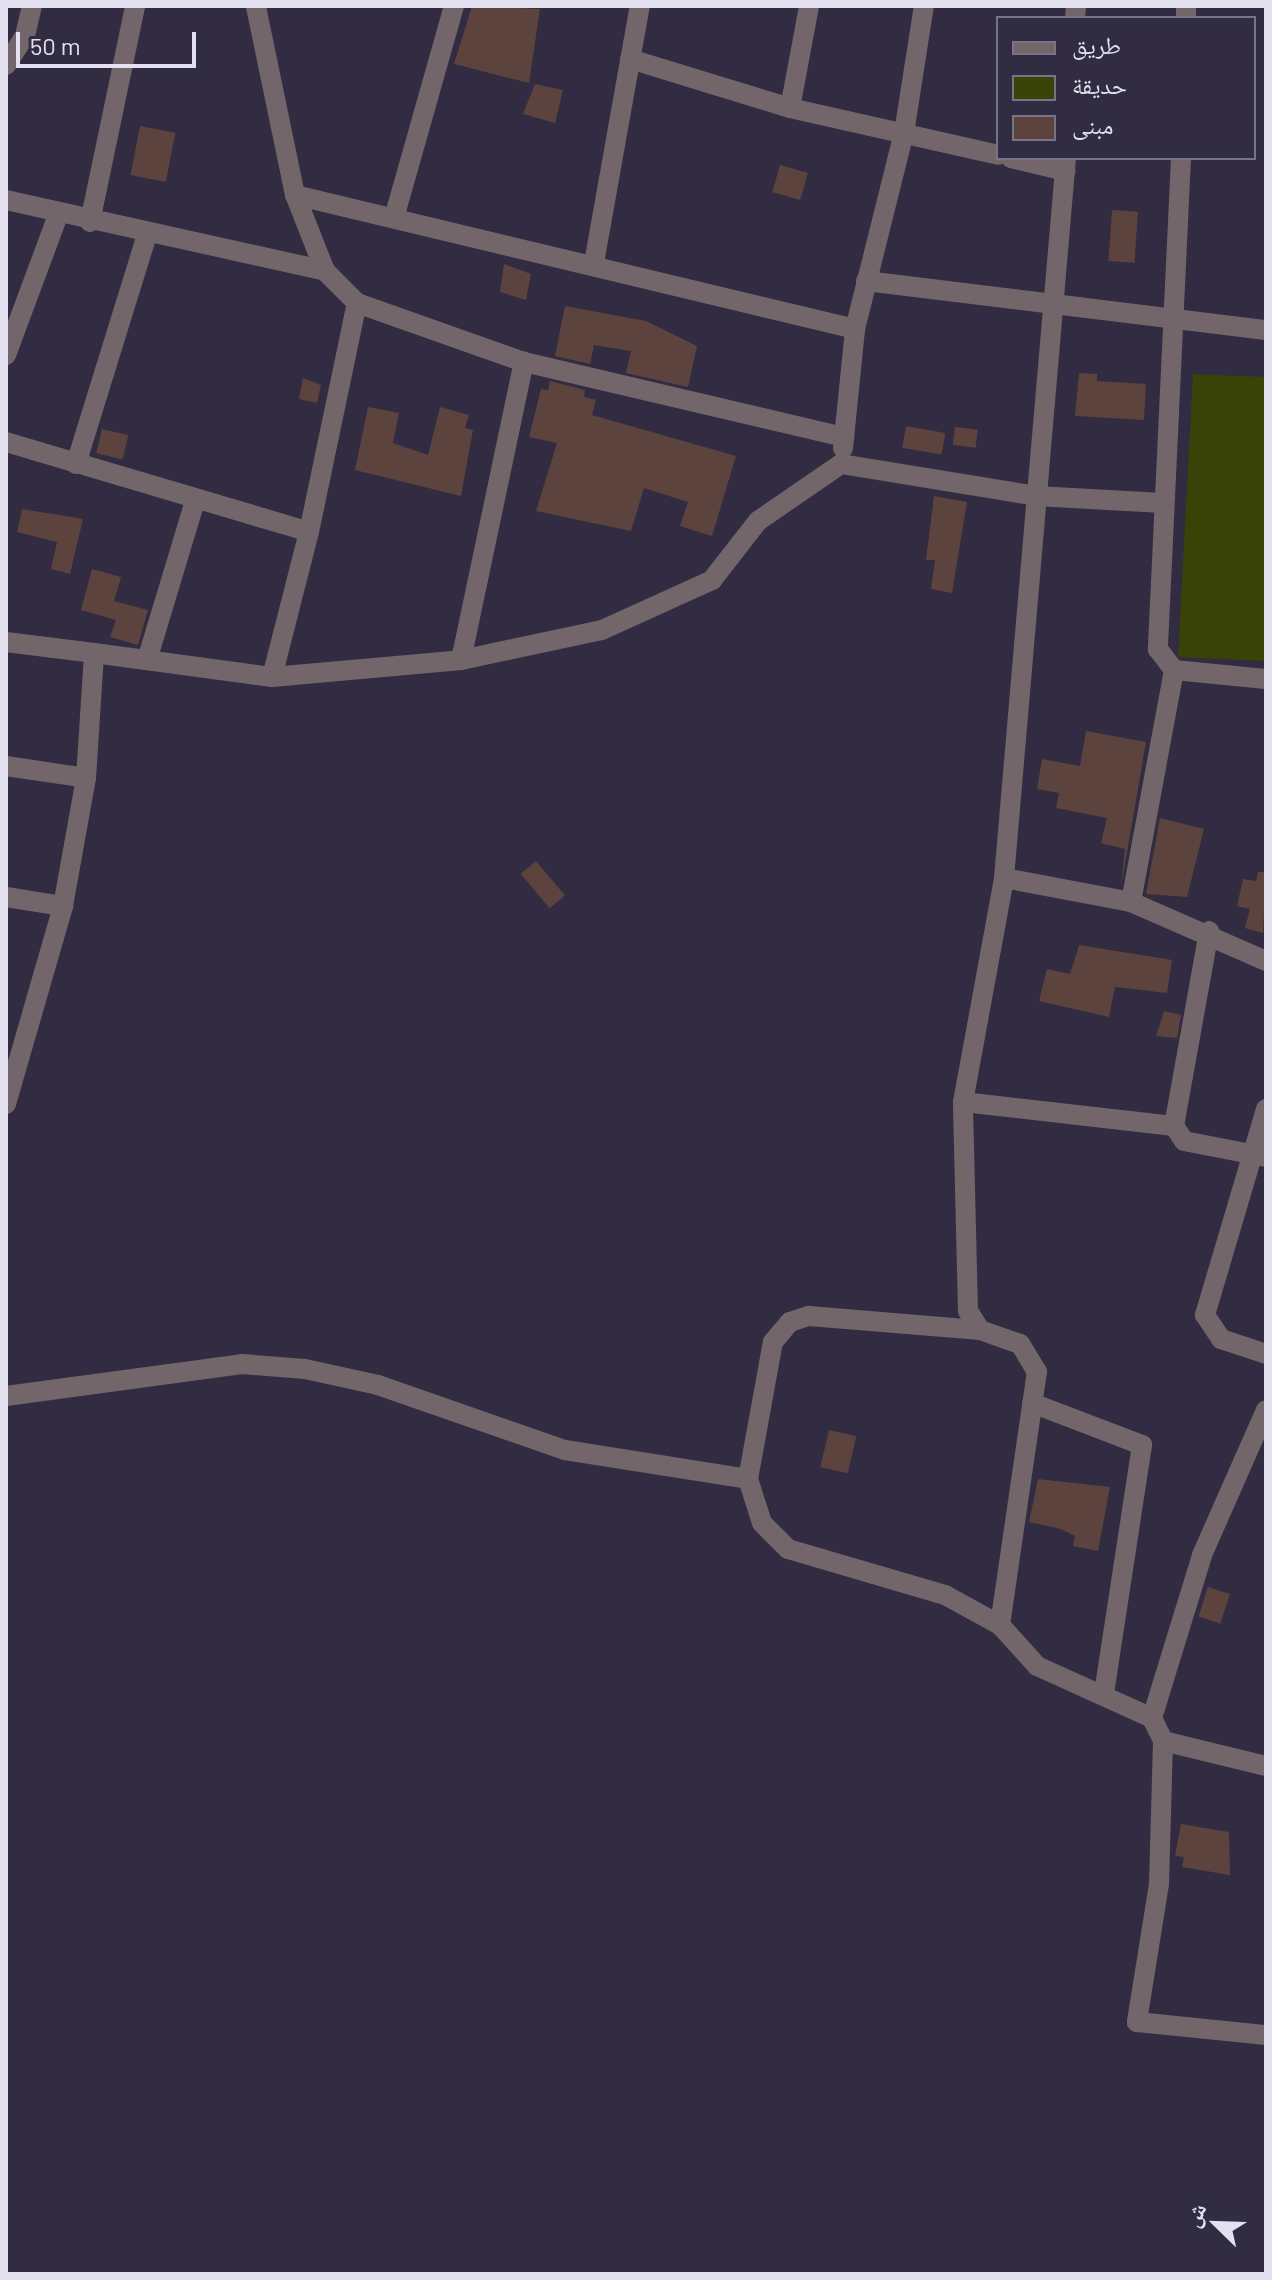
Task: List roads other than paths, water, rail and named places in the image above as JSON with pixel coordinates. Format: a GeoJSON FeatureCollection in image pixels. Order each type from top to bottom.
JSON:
{"type":"FeatureCollection","features":[{"type":"Feature","properties":{"kind":"street"},"geometry":{"type":"LineString","coordinates":[[6,65],[25,36],[32,6]]}},
{"type":"Feature","properties":{"kind":"street"},"geometry":{"type":"LineString","coordinates":[[90,222],[135,6]]}},
{"type":"Feature","properties":{"kind":"street"},"geometry":{"type":"LineString","coordinates":[[256,6],[295,195],[325,271],[357,303],[524,362],[844,437]]}},
{"type":"Feature","properties":{"kind":"street"},"geometry":{"type":"LineString","coordinates":[[394,218],[454,6]]}},
{"type":"Feature","properties":{"kind":"street"},"geometry":{"type":"LineString","coordinates":[[594,263],[640,6]]}},
{"type":"Feature","properties":{"kind":"street"},"geometry":{"type":"LineString","coordinates":[[790,108],[809,6]]}},
{"type":"Feature","properties":{"kind":"street"},"geometry":{"type":"LineString","coordinates":[[841,464],[855,329],[904,133],[924,6]]}},
{"type":"Feature","properties":{"kind":"street"},"geometry":{"type":"LineString","coordinates":[[630,59],[790,108],[996,155]]}},
{"type":"Feature","properties":{"kind":"street"},"geometry":{"type":"LineString","coordinates":[[980,1330],[968,1311],[964,1263],[963,1102],[1004,878],[1065,164],[1029,160]]}},
{"type":"Feature","properties":{"kind":"street"},"geometry":{"type":"LineString","coordinates":[[1181,160],[1176,319],[1163,503],[1158,649],[1174,670],[1266,679]]}},
{"type":"Feature","properties":{"kind":"street"},"geometry":{"type":"LineString","coordinates":[[295,195],[594,263],[855,329]]}},
{"type":"Feature","properties":{"kind":"street"},"geometry":{"type":"LineString","coordinates":[[6,200],[58,215],[325,271]]}},
{"type":"Feature","properties":{"kind":"street"},"geometry":{"type":"LineString","coordinates":[[6,355],[14,299],[58,215]]}},
{"type":"Feature","properties":{"kind":"street"},"geometry":{"type":"LineString","coordinates":[[76,464],[147,234]]}},
{"type":"Feature","properties":{"kind":"street"},"geometry":{"type":"LineString","coordinates":[[866,281],[1055,308],[1266,330]]}},
{"type":"Feature","properties":{"kind":"street"},"geometry":{"type":"LineString","coordinates":[[272,677],[309,532],[357,303]]}},
{"type":"Feature","properties":{"kind":"street"},"geometry":{"type":"LineString","coordinates":[[461,660],[524,362]]}},
{"type":"Feature","properties":{"kind":"street"},"geometry":{"type":"LineString","coordinates":[[6,442],[195,501],[309,532]]}},
{"type":"Feature","properties":{"kind":"street"},"geometry":{"type":"LineString","coordinates":[[6,642],[272,677],[461,660],[602,630],[712,580],[758,521],[841,464],[1036,496],[1163,503]]}},
{"type":"Feature","properties":{"kind":"street"},"geometry":{"type":"LineString","coordinates":[[147,660],[195,501]]}},
{"type":"Feature","properties":{"kind":"street"},"geometry":{"type":"LineString","coordinates":[[6,1104],[63,906],[86,778],[94,653]]}},
{"type":"Feature","properties":{"kind":"street"},"geometry":{"type":"LineString","coordinates":[[1131,902],[1174,670]]}},
{"type":"Feature","properties":{"kind":"street"},"geometry":{"type":"LineString","coordinates":[[6,766],[86,778]]}},
{"type":"Feature","properties":{"kind":"street"},"geometry":{"type":"LineString","coordinates":[[1004,878],[1131,902],[1209,931],[1266,961]]}},
{"type":"Feature","properties":{"kind":"street"},"geometry":{"type":"LineString","coordinates":[[6,897],[63,906]]}},
{"type":"Feature","properties":{"kind":"street"},"geometry":{"type":"LineString","coordinates":[[1209,931],[1174,1126],[1184,1141],[1261,1156]]}},
{"type":"Feature","properties":{"kind":"street"},"geometry":{"type":"LineString","coordinates":[[963,1102],[1174,1126]]}},
{"type":"Feature","properties":{"kind":"street"},"geometry":{"type":"LineString","coordinates":[[1266,1109],[1261,1156],[1205,1315],[1221,1339],[1266,1354]]}},
{"type":"Feature","properties":{"kind":"street"},"geometry":{"type":"LineString","coordinates":[[1000,1625],[1032,1403],[1031,1356],[1020,1344],[980,1330],[809,1316],[790,1322],[773,1342],[748,1479],[762,1523],[788,1549],[945,1595],[1000,1625],[1037,1666],[1104,1692],[1152,1718],[1163,1741],[1159,1884],[1137,2022],[1266,2035]]}},
{"type":"Feature","properties":{"kind":"street"},"geometry":{"type":"LineString","coordinates":[[6,1396],[242,1364],[305,1369],[378,1385],[565,1450],[748,1479]]}},
{"type":"Feature","properties":{"kind":"street"},"geometry":{"type":"LineString","coordinates":[[1032,1403],[1142,1445],[1104,1692]]}},
{"type":"Feature","properties":{"kind":"street"},"geometry":{"type":"LineString","coordinates":[[1152,1718],[1202,1555],[1259,1441],[1266,1410]]}},
{"type":"Feature","properties":{"kind":"street"},"geometry":{"type":"LineString","coordinates":[[1163,1741],[1266,1766]]}}]}
